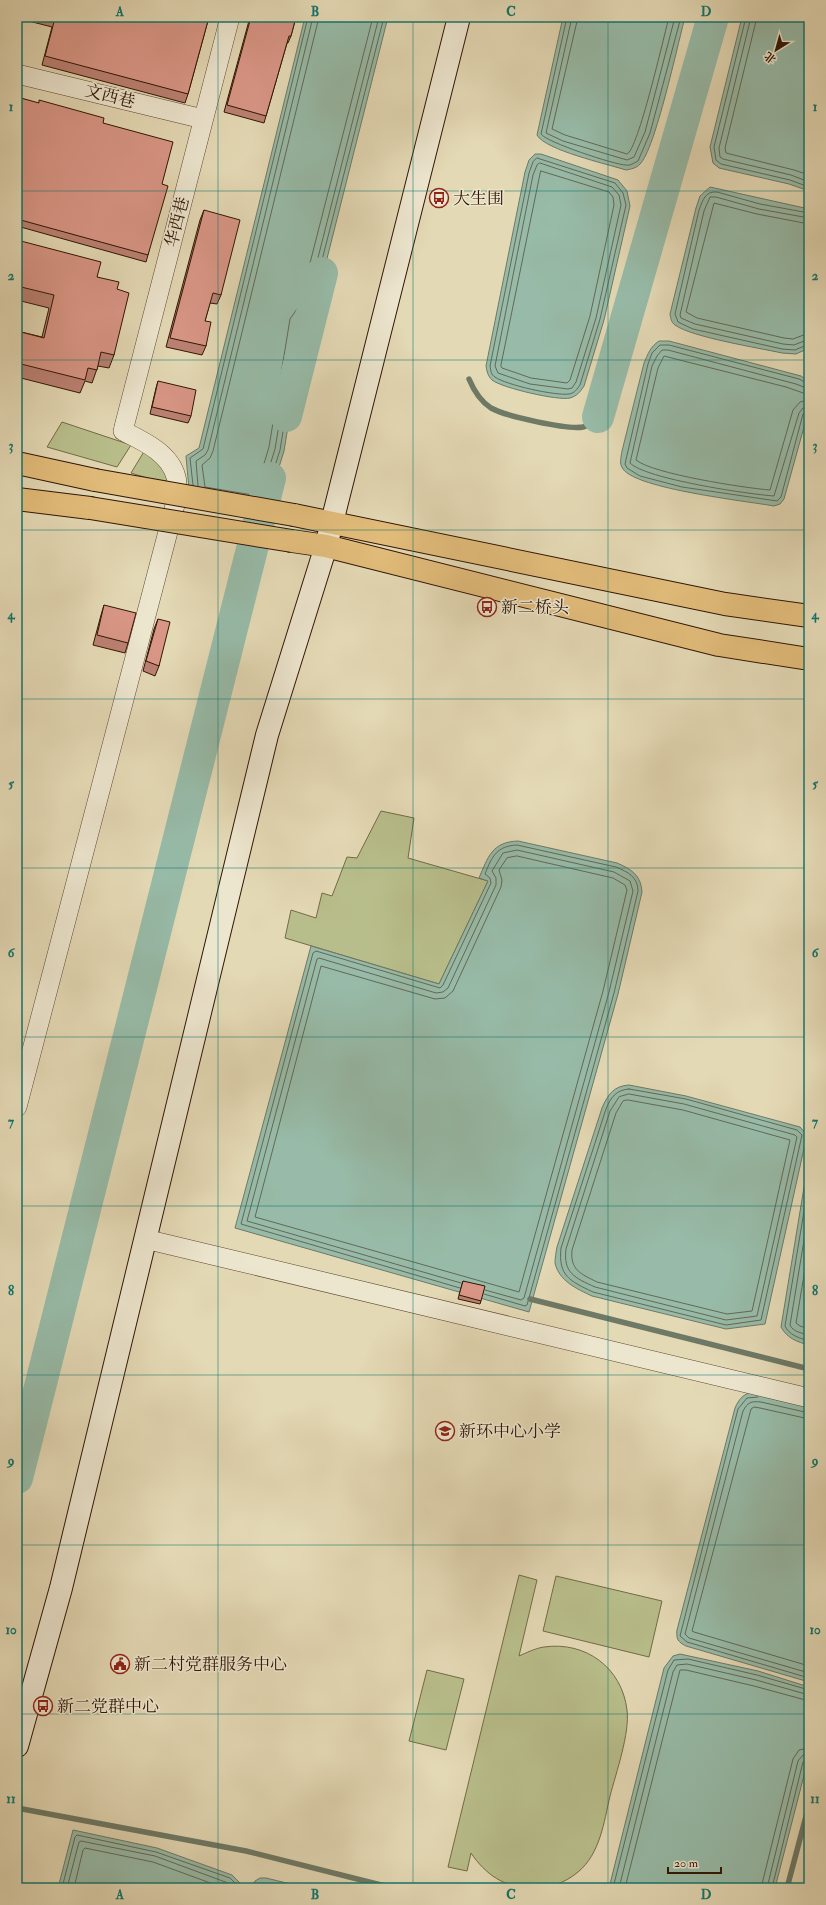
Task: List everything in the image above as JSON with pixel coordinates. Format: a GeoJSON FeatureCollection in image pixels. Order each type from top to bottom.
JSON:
{"type":"FeatureCollection","features":[{"type":"Feature","properties":{"kind":"highway"},"geometry":{"type":"LineString","coordinates":[[17,463],[95,480],[332,522],[725,604],[809,616]]}},
{"type":"Feature","properties":{"kind":"highway"},"geometry":{"type":"LineString","coordinates":[[17,499],[90,508],[326,546],[719,645],[809,659]]}},
{"type":"Feature","properties":{"kind":"street","name":"华西巷"},"geometry":{"type":"LineString","coordinates":[[17,1107],[171,521],[177,492],[177,478],[172,467],[164,457],[145,441],[124,429],[230,17]]}},
{"type":"Feature","properties":{"kind":"street"},"geometry":{"type":"LineString","coordinates":[[17,1746],[61,1588],[267,735],[326,546],[459,17]]}},
{"type":"Feature","properties":{"kind":"street","name":"文西巷"},"geometry":{"type":"LineString","coordinates":[[17,74],[203,119]]}},
{"type":"Feature","properties":{"kind":"street"},"geometry":{"type":"LineString","coordinates":[[145,1239],[809,1398]]}},
{"type":"Feature","properties":{"kind":"shaded area"},"geometry":{"type":"Polygon","coordinates":[[[62,422],[131,445],[117,467],[47,447],[62,422]]]}},
{"type":"Feature","properties":{"kind":"shaded area"},"geometry":{"type":"Polygon","coordinates":[[[145,450],[163,463],[170,485],[131,473],[145,450]]]}},
{"type":"Feature","properties":{"kind":"shaded area"},"geometry":{"type":"Polygon","coordinates":[[[381,811],[414,818],[408,858],[488,881],[439,984],[285,938],[291,910],[316,918],[322,893],[332,896],[347,857],[357,858],[381,811]]]}},
{"type":"Feature","properties":{"kind":"shaded area"},"geometry":{"type":"Polygon","coordinates":[[[519,1575],[537,1580],[519,1656],[544,1647],[559,1646],[574,1648],[587,1653],[599,1660],[610,1670],[624,1695],[627,1710],[625,1741],[603,1827],[596,1847],[585,1865],[573,1876],[556,1884],[537,1888],[512,1885],[496,1878],[477,1861],[471,1853],[467,1871],[448,1867],[519,1575]]]}},
{"type":"Feature","properties":{"kind":"shaded area"},"geometry":{"type":"Polygon","coordinates":[[[556,1576],[662,1601],[649,1657],[543,1631],[556,1576]]]}},
{"type":"Feature","properties":{"kind":"shaded area"},"geometry":{"type":"Polygon","coordinates":[[[427,1670],[464,1679],[446,1750],[409,1741],[427,1670]]]}},
{"type":"Feature","properties":{"kind":"water"},"geometry":{"type":"Polygon","coordinates":[[[305,17],[388,17],[313,314],[305,322],[284,451],[265,512],[190,500],[186,456],[199,448],[305,17]]]}},
{"type":"Feature","properties":{"kind":"water"},"geometry":{"type":"Polygon","coordinates":[[[563,17],[685,17],[659,118],[646,155],[636,167],[626,170],[577,156],[542,141],[537,135],[563,17]]]}},
{"type":"Feature","properties":{"kind":"water"},"geometry":{"type":"Polygon","coordinates":[[[742,17],[809,17],[809,191],[789,184],[719,168],[713,163],[710,147],[742,17]]]}},
{"type":"Feature","properties":{"kind":"water"},"geometry":{"type":"Polygon","coordinates":[[[535,154],[541,154],[618,180],[627,191],[630,206],[604,320],[584,386],[578,394],[570,398],[543,396],[507,387],[492,380],[487,372],[486,366],[525,172],[529,160],[535,154]]]}},
{"type":"Feature","properties":{"kind":"water"},"geometry":{"type":"Polygon","coordinates":[[[710,187],[809,209],[809,348],[796,354],[782,353],[726,342],[695,334],[675,325],[672,322],[670,314],[696,208],[700,196],[710,187]]]}},
{"type":"Feature","properties":{"kind":"water"},"geometry":{"type":"Polygon","coordinates":[[[659,341],[669,341],[801,376],[808,381],[809,409],[784,499],[780,504],[774,506],[670,488],[649,483],[632,476],[623,469],[621,463],[622,451],[644,363],[651,348],[659,341]]]}},
{"type":"Feature","properties":{"kind":"water"},"geometry":{"type":"Polygon","coordinates":[[[518,841],[617,863],[634,873],[640,881],[642,892],[618,994],[529,1312],[235,1228],[311,946],[439,984],[488,881],[479,878],[488,857],[502,844],[518,841]]]}},
{"type":"Feature","properties":{"kind":"water"},"geometry":{"type":"Polygon","coordinates":[[[629,1085],[686,1096],[800,1127],[807,1135],[765,1324],[726,1329],[592,1296],[569,1284],[560,1275],[555,1263],[557,1247],[602,1108],[609,1095],[615,1089],[629,1085]]]}},
{"type":"Feature","properties":{"kind":"water"},"geometry":{"type":"Polygon","coordinates":[[[809,1157],[809,1345],[793,1339],[783,1331],[781,1327],[809,1157]]]}},
{"type":"Feature","properties":{"kind":"water"},"geometry":{"type":"Polygon","coordinates":[[[753,1392],[809,1404],[809,1682],[686,1646],[679,1642],[677,1638],[677,1630],[735,1408],[742,1397],[753,1392]]]}},
{"type":"Feature","properties":{"kind":"water"},"geometry":{"type":"Polygon","coordinates":[[[680,1654],[758,1671],[809,1687],[809,1756],[775,1888],[609,1888],[664,1668],[673,1656],[680,1654]]]}},
{"type":"Feature","properties":{"kind":"water"},"geometry":{"type":"Polygon","coordinates":[[[73,1830],[157,1848],[232,1875],[240,1883],[241,1888],[58,1888],[73,1830]]]}},
{"type":"Feature","properties":{"kind":"water"},"geometry":{"type":"Polygon","coordinates":[[[260,1878],[266,1878],[307,1888],[251,1888],[255,1881],[260,1878]]]}},
{"type":"Feature","properties":{"kind":"building"},"geometry":{"type":"Polygon","coordinates":[[[52,17],[209,17],[188,94],[45,56],[55,18],[52,17]]]}},
{"type":"Feature","properties":{"kind":"building"},"geometry":{"type":"Polygon","coordinates":[[[251,17],[296,17],[266,116],[227,105],[251,17]]]}},
{"type":"Feature","properties":{"kind":"building"},"geometry":{"type":"Polygon","coordinates":[[[17,97],[39,103],[39,100],[104,118],[103,123],[173,142],[162,184],[168,186],[148,255],[17,219],[17,97]]]}},
{"type":"Feature","properties":{"kind":"building"},"geometry":{"type":"Polygon","coordinates":[[[204,210],[240,220],[221,295],[213,293],[205,321],[211,322],[206,346],[170,338],[204,210]]]}},
{"type":"Feature","properties":{"kind":"building"},"geometry":{"type":"Polygon","coordinates":[[[17,240],[101,262],[97,277],[119,282],[117,289],[129,293],[114,355],[101,352],[97,370],[88,368],[85,380],[17,363],[17,331],[44,338],[54,295],[17,286],[17,240]]]}},
{"type":"Feature","properties":{"kind":"building"},"geometry":{"type":"Polygon","coordinates":[[[158,381],[196,390],[191,416],[152,407],[158,381]]]}},
{"type":"Feature","properties":{"kind":"building"},"geometry":{"type":"Polygon","coordinates":[[[104,605],[136,613],[128,643],[97,635],[104,605]]]}},
{"type":"Feature","properties":{"kind":"building"},"geometry":{"type":"Polygon","coordinates":[[[158,619],[170,622],[159,666],[146,661],[158,619]]]}},
{"type":"Feature","properties":{"kind":"building"},"geometry":{"type":"Polygon","coordinates":[[[463,1281],[485,1286],[481,1301],[459,1295],[463,1281]]]}},
{"type":"Feature","properties":{"kind":"waterway"},"geometry":{"type":"LineString","coordinates":[[598,417],[713,17]]}},
{"type":"Feature","properties":{"kind":"waterway"},"geometry":{"type":"LineString","coordinates":[[286,416],[322,273]]}},
{"type":"Feature","properties":{"kind":"waterway"},"geometry":{"type":"LineString","coordinates":[[469,379],[475,392],[484,402],[491,408],[509,415],[536,422],[575,427],[583,427],[588,425],[598,417]]}},
{"type":"Feature","properties":{"kind":"waterway"},"geometry":{"type":"LineString","coordinates":[[17,1478],[270,478]]}},
{"type":"Feature","properties":{"kind":"waterway"},"geometry":{"type":"LineString","coordinates":[[530,1299],[809,1369]]}},
{"type":"Feature","properties":{"kind":"waterway"},"geometry":{"type":"LineString","coordinates":[[787,1888],[809,1805]]}},
{"type":"Feature","properties":{"kind":"waterway"},"geometry":{"type":"LineString","coordinates":[[17,1808],[246,1851],[393,1888]]}},
{"type":"Feature","properties":{"kind":"place","name":"大生围"},"geometry":{"type":"Point","coordinates":[439,198]}},
{"type":"Feature","properties":{"kind":"place","name":"新二桥头"},"geometry":{"type":"Point","coordinates":[487,607]}},
{"type":"Feature","properties":{"kind":"place","name":"新环中心小学"},"geometry":{"type":"Point","coordinates":[445,1431]}},
{"type":"Feature","properties":{"kind":"place","name":"新二村党群服务中心"},"geometry":{"type":"Point","coordinates":[120,1664]}},
{"type":"Feature","properties":{"kind":"place","name":"新二党群中心"},"geometry":{"type":"Point","coordinates":[43,1706]}}]}
